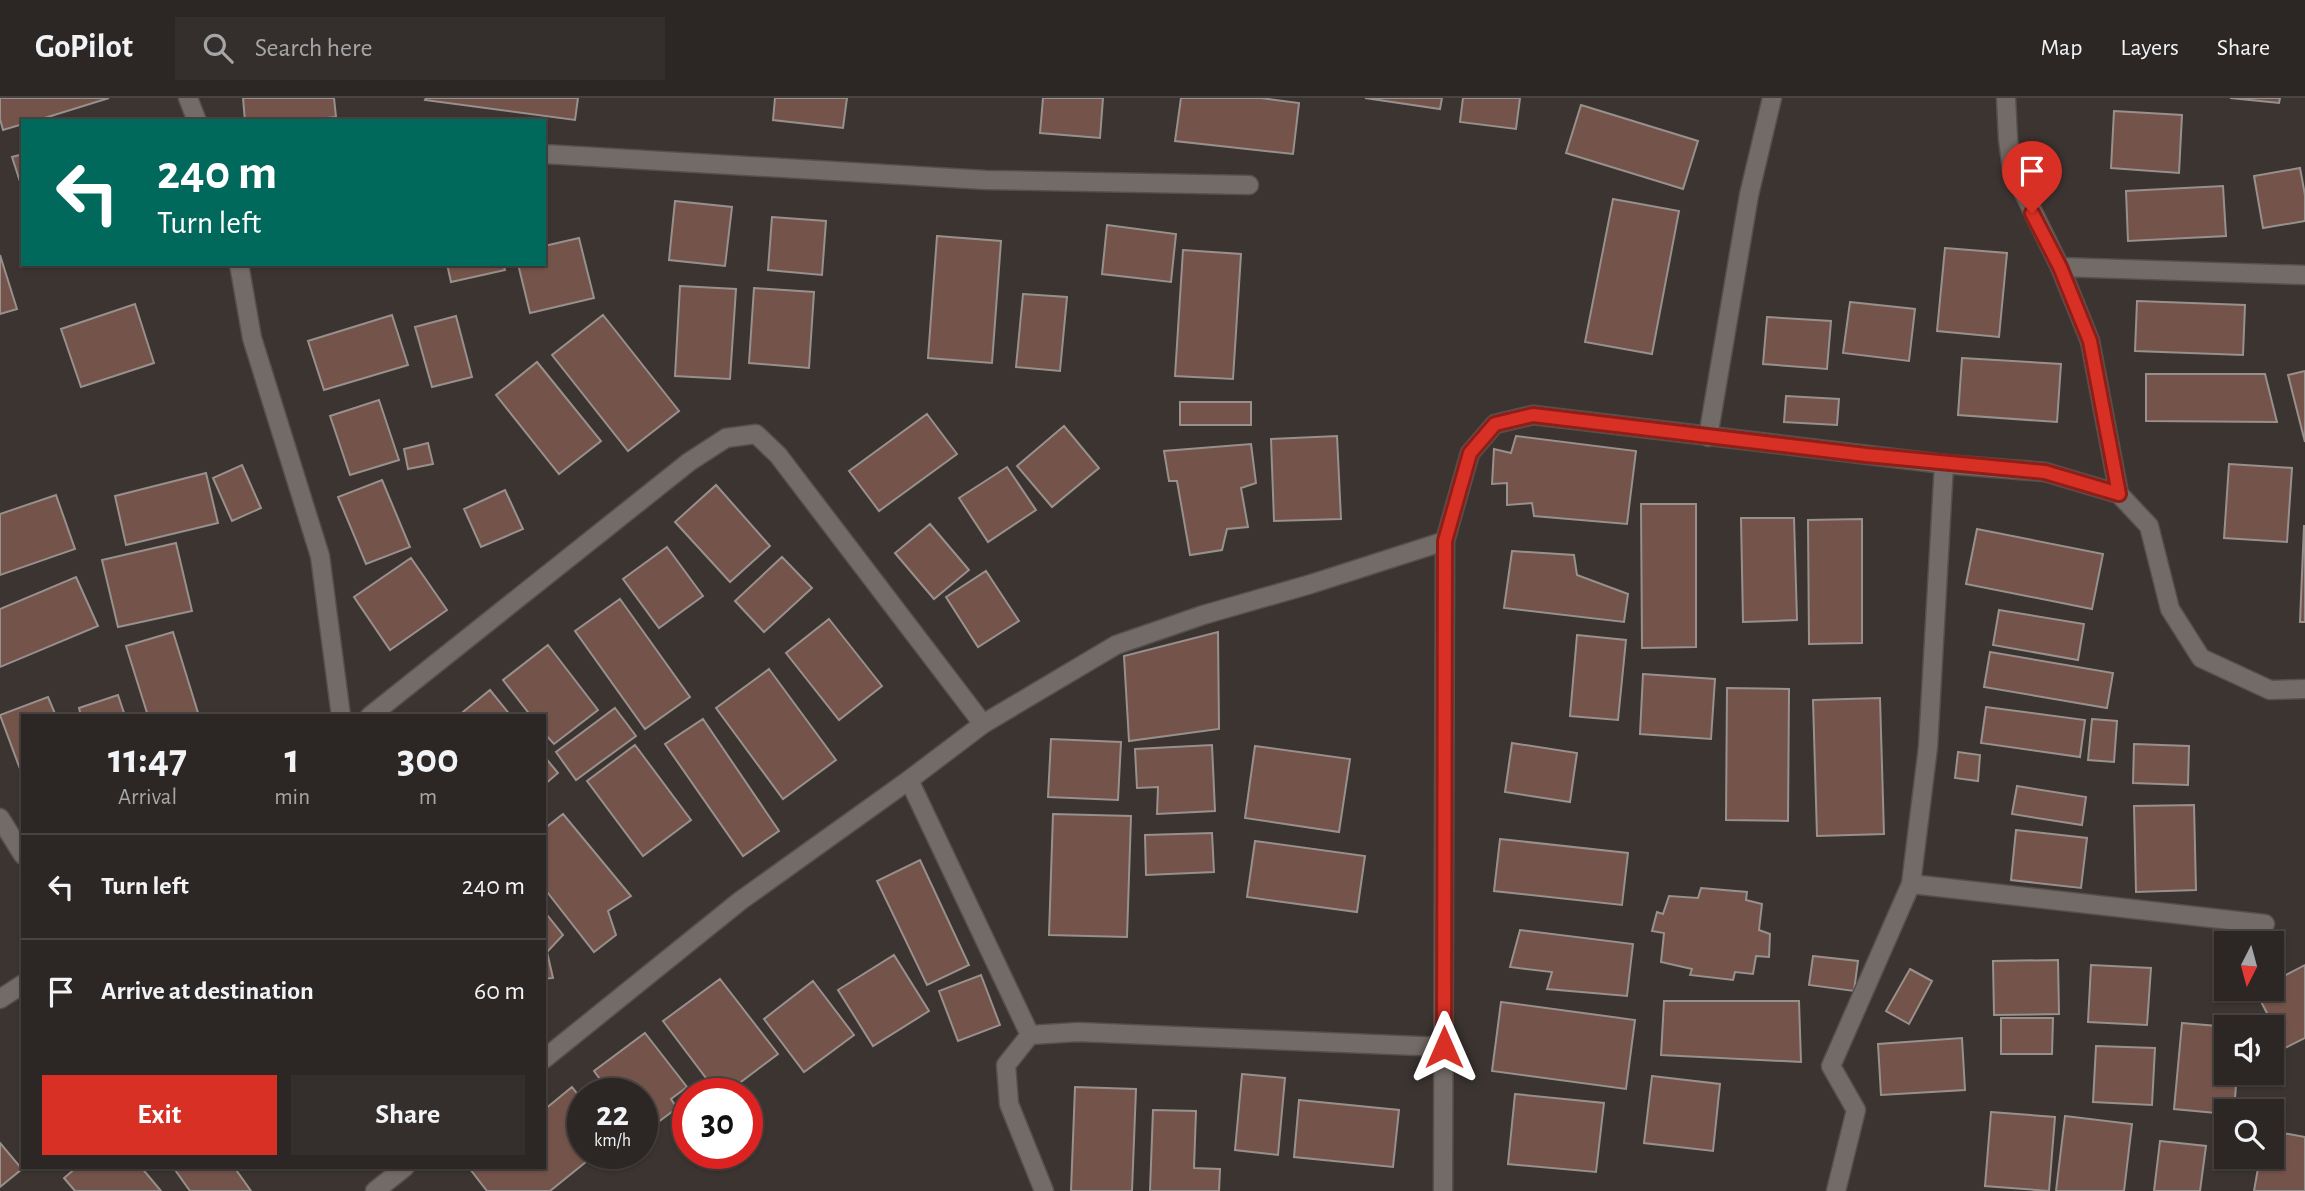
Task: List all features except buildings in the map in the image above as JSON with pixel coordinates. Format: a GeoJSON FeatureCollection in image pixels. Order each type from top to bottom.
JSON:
{"type":"FeatureCollection","features":[{"type":"Feature","properties":{"kind":"street"},"geometry":{"type":"LineString","coordinates":[[188,98],[196,119]]}},
{"type":"Feature","properties":{"kind":"street"},"geometry":{"type":"LineString","coordinates":[[1708,437],[1749,195],[1772,98]]}},
{"type":"Feature","properties":{"kind":"street"},"geometry":{"type":"LineString","coordinates":[[2006,98],[2012,169],[2060,267],[2090,341],[2119,494]]}},
{"type":"Feature","properties":{"kind":"street"},"geometry":{"type":"LineString","coordinates":[[546,154],[986,180],[1248,185]]}},
{"type":"Feature","properties":{"kind":"street"},"geometry":{"type":"LineString","coordinates":[[239,266],[252,338],[320,556],[341,714]]}},
{"type":"Feature","properties":{"kind":"street"},"geometry":{"type":"LineString","coordinates":[[2060,267],[2305,275]]}},
{"type":"Feature","properties":{"kind":"street"},"geometry":{"type":"LineString","coordinates":[[1443,1191],[1445,541],[1470,453],[1495,424],[1533,415],[1944,464],[2045,472],[2119,494],[2149,526],[2170,609],[2201,658],[2270,690],[2305,689]]}},
{"type":"Feature","properties":{"kind":"street"},"geometry":{"type":"LineString","coordinates":[[373,714],[689,462],[726,438],[756,434],[778,456],[983,724]]}},
{"type":"Feature","properties":{"kind":"street"},"geometry":{"type":"LineString","coordinates":[[1836,1191],[1856,1110],[1831,1066],[1911,884],[1928,747],[1944,464]]}},
{"type":"Feature","properties":{"kind":"street"},"geometry":{"type":"LineString","coordinates":[[546,1057],[740,901],[983,724],[1116,645],[1203,615],[1445,541]]}},
{"type":"Feature","properties":{"kind":"street"},"geometry":{"type":"LineString","coordinates":[[909,780],[1030,1035]]}},
{"type":"Feature","properties":{"kind":"street"},"geometry":{"type":"LineString","coordinates":[[0,818],[21,852]]}},
{"type":"Feature","properties":{"kind":"street"},"geometry":{"type":"LineString","coordinates":[[1911,884],[2265,924]]}},
{"type":"Feature","properties":{"kind":"street"},"geometry":{"type":"LineString","coordinates":[[0,999],[21,985]]}},
{"type":"Feature","properties":{"kind":"street"},"geometry":{"type":"LineString","coordinates":[[1044,1191],[1009,1104],[1006,1065],[1030,1035],[1078,1032],[1444,1047]]}},
{"type":"Feature","properties":{"kind":"street"},"geometry":{"type":"LineString","coordinates":[[374,1191],[402,1169]]}},
{"type":"Feature","properties":{"kind":"route"},"geometry":{"type":"LineString","coordinates":[[1444,1047],[1445,541],[1470,453],[1495,424],[1533,415],[1944,464],[2045,472],[2119,494],[2090,341],[2060,267],[2032,213]]}}]}
